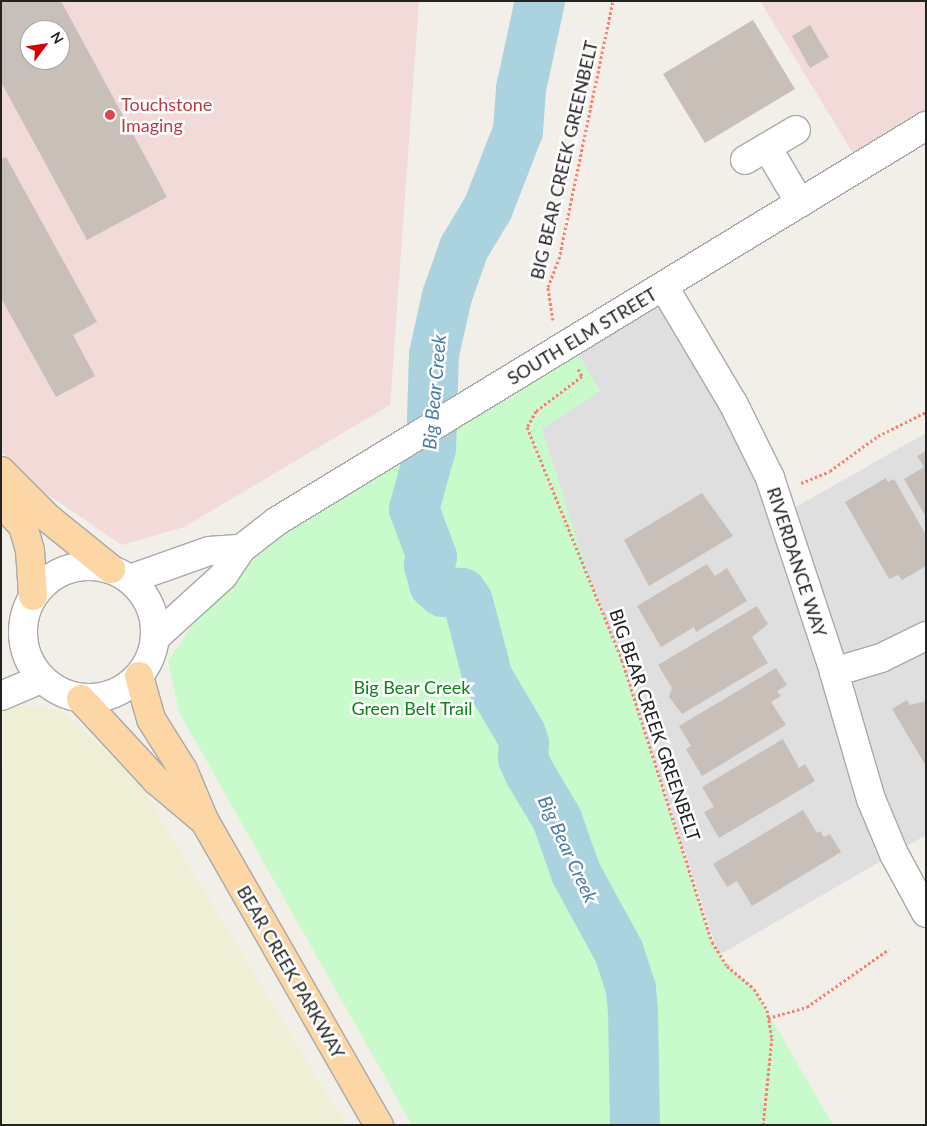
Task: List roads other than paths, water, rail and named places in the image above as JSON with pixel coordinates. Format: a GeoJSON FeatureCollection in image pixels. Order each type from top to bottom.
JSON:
{"type":"FeatureCollection","features":[{"type":"Feature","properties":{"kind":"main road"},"geometry":{"type":"LineString","coordinates":[[1,472],[49,519],[120,574]]}},
{"type":"Feature","properties":{"kind":"main road"},"geometry":{"type":"LineString","coordinates":[[1,503],[23,526],[30,550],[28,606]]}},
{"type":"Feature","properties":{"kind":"main road","name":"BEAR CREEK PARKWAY"},"geometry":{"type":"LineString","coordinates":[[139,676],[151,719],[183,770],[204,820],[379,1125]]}},
{"type":"Feature","properties":{"kind":"main road","name":"BEAR CREEK PARKWAY"},"geometry":{"type":"LineString","coordinates":[[81,699],[158,781],[204,820]]}},
{"type":"Feature","properties":{"kind":"street","name":"SOUTH ELM STREET"},"geometry":{"type":"LineString","coordinates":[[156,637],[223,576],[240,548],[277,520],[377,458],[664,287],[926,126]]}},
{"type":"Feature","properties":{"kind":"street"},"geometry":{"type":"LineString","coordinates":[[796,130],[756,154],[800,204]]}},
{"type":"Feature","properties":{"kind":"street","name":"RIVERDANCE WAY"},"geometry":{"type":"LineString","coordinates":[[664,287],[756,448],[770,478],[834,672],[871,799],[894,854],[926,913]]}},
{"type":"Feature","properties":{"kind":"street"},"geometry":{"type":"LineString","coordinates":[[120,574],[210,551],[240,548]]}},
{"type":"Feature","properties":{"kind":"street"},"geometry":{"type":"LineString","coordinates":[[1,635],[28,606],[48,579],[68,568],[89,565],[120,574],[144,596],[153,615],[156,637],[151,658],[139,676],[123,690],[103,698],[81,699],[59,692],[41,679],[28,660],[24,646],[28,606]]}},
{"type":"Feature","properties":{"kind":"street"},"geometry":{"type":"LineString","coordinates":[[834,672],[881,658],[926,636]]}},
{"type":"Feature","properties":{"kind":"street"},"geometry":{"type":"LineString","coordinates":[[1,696],[41,679]]}},
{"type":"Feature","properties":{"kind":"waterway","name":"Big Bear Creek"},"geometry":{"type":"LineString","coordinates":[[540,1],[521,89],[518,131],[488,208],[464,248],[447,296],[434,354],[431,448],[414,509],[432,557],[429,565],[434,584],[443,592],[462,593],[468,602],[488,678],[521,734],[524,743],[523,758],[529,772],[557,819],[576,873],[619,952],[631,989],[635,1125]]}},
{"type":"Feature","properties":{"kind":"place","name":"Touchstone Imaging"},"geometry":{"type":"Point","coordinates":[110,115]}},
{"type":"Feature","properties":{"kind":"park label","name":"Big Bear Creek Green Belt Trail"},"geometry":{"type":"Point","coordinates":[412,698]}}]}
